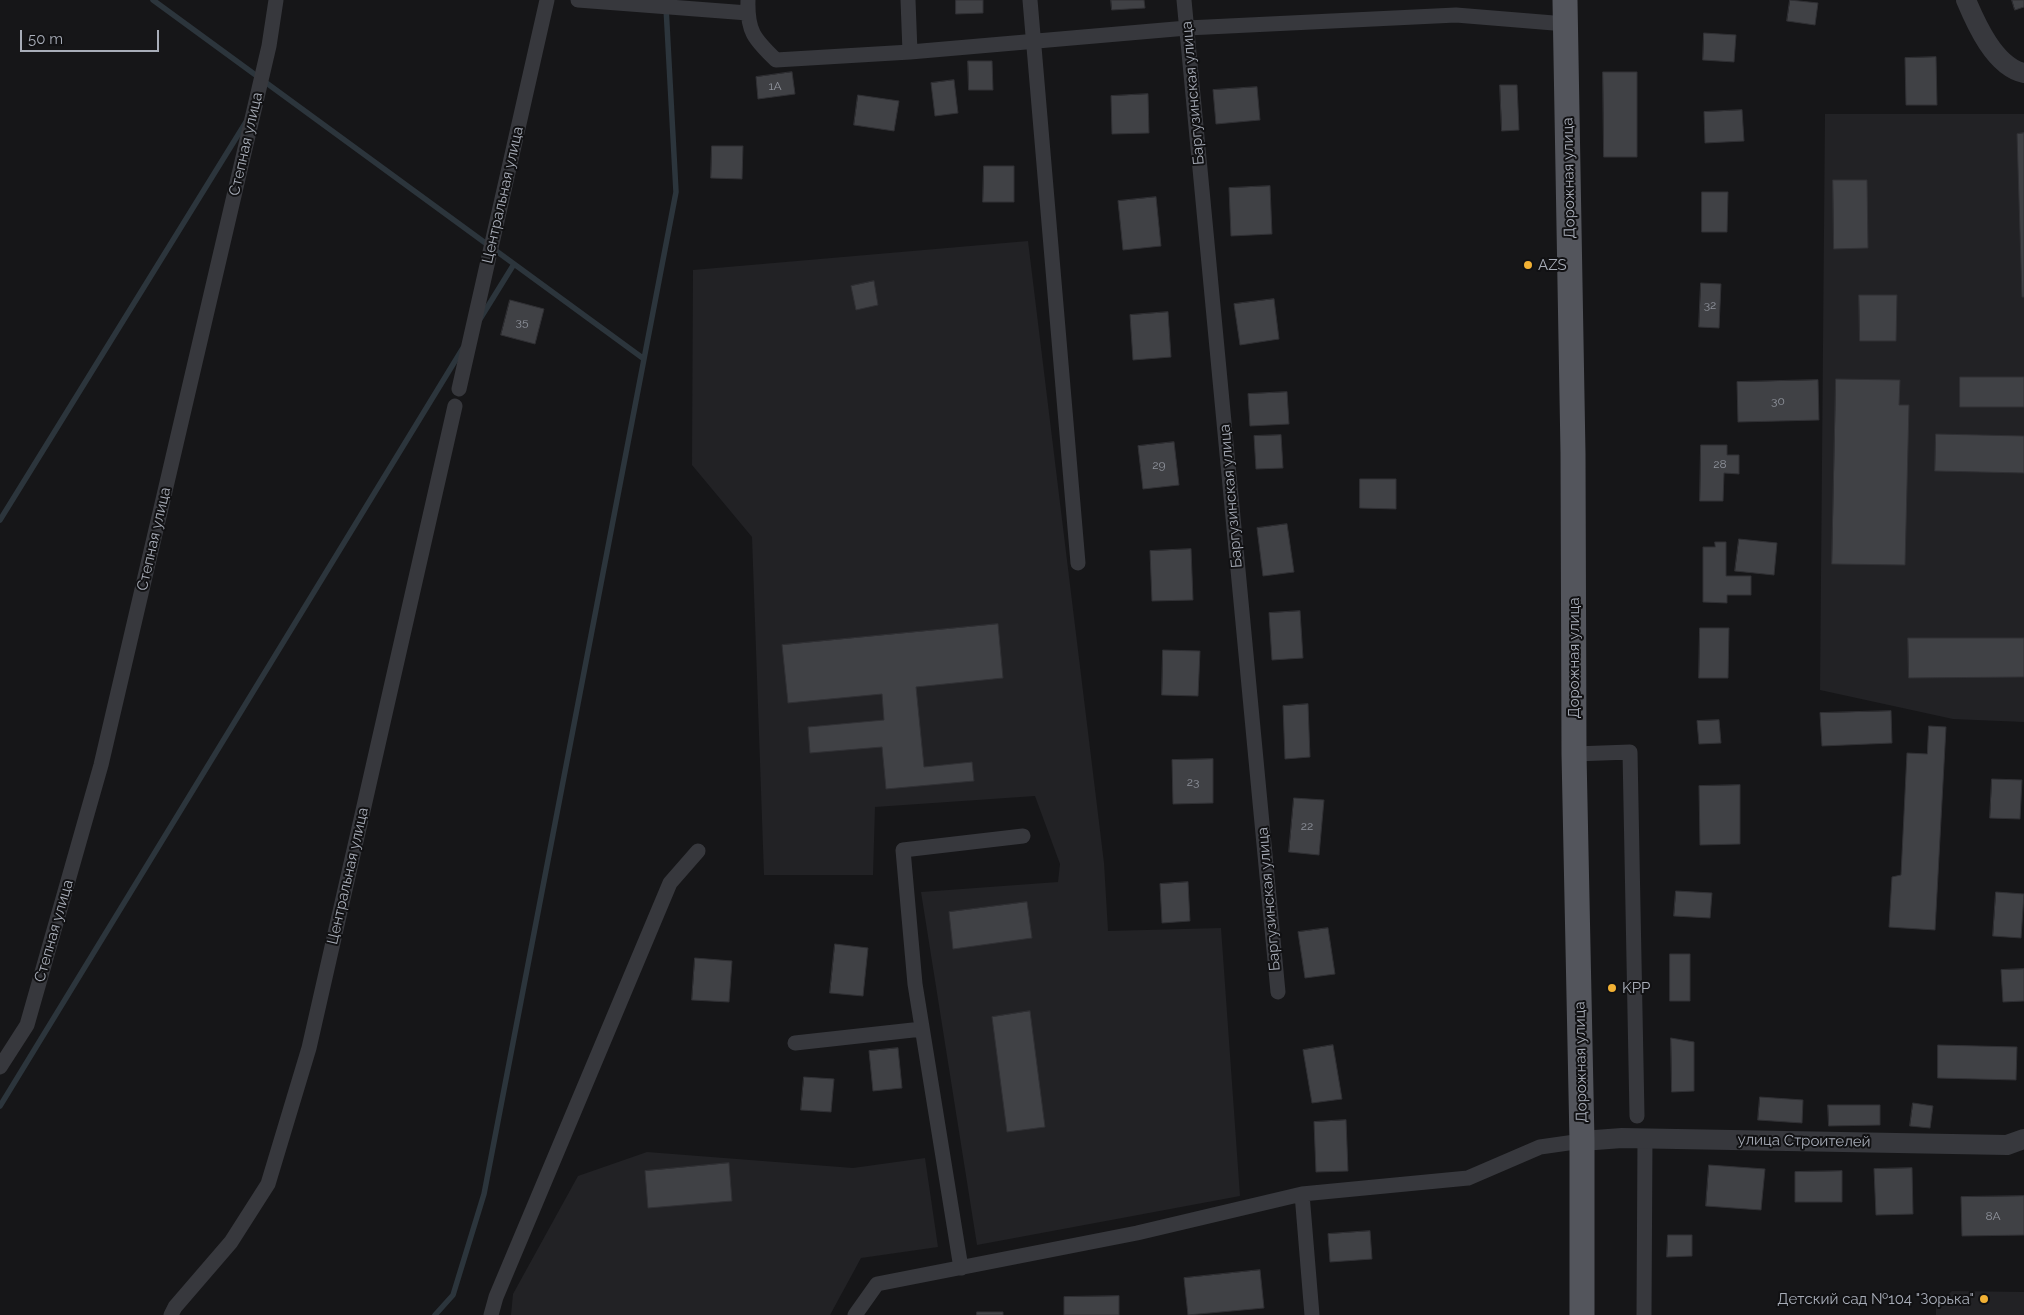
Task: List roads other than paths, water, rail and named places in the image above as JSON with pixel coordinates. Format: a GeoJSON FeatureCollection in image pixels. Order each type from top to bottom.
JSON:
{"type":"FeatureCollection","features":[{"type":"Feature","properties":{"kind":"main road","name":"Дорожная улица"},"geometry":{"type":"LineString","coordinates":[[1565,0],[1573,453],[1574,754],[1582,1141],[1582,1315]]}},
{"type":"Feature","properties":{"kind":"main road"},"geometry":{"type":"LineString","coordinates":[[1572,1315],[1583,1276]]}},
{"type":"Feature","properties":{"kind":"street","name":"Степная улица"},"geometry":{"type":"LineString","coordinates":[[0,1067],[27,1025],[101,764],[269,46],[276,0]]}},
{"type":"Feature","properties":{"kind":"street","name":"Центральная улица"},"geometry":{"type":"LineString","coordinates":[[458,389],[547,0]]}},
{"type":"Feature","properties":{"kind":"street"},"geometry":{"type":"LineString","coordinates":[[578,0],[748,6],[750,30],[757,42],[776,60],[910,52],[1456,7],[1566,24]]}},
{"type":"Feature","properties":{"kind":"street"},"geometry":{"type":"LineString","coordinates":[[908,0],[910,52]]}},
{"type":"Feature","properties":{"kind":"street"},"geometry":{"type":"LineString","coordinates":[[1030,0],[1078,563]]}},
{"type":"Feature","properties":{"kind":"street","name":"Баргузинская улица"},"geometry":{"type":"LineString","coordinates":[[1184,0],[1278,992]]}},
{"type":"Feature","properties":{"kind":"street"},"geometry":{"type":"LineString","coordinates":[[1966,0],[1978,28],[1998,57],[2024,73]]}},
{"type":"Feature","properties":{"kind":"street","name":"Центральная улица"},"geometry":{"type":"LineString","coordinates":[[171,1315],[175,1307],[231,1242],[263,1192],[268,1184],[285,1133],[309,1048],[455,406]]}},
{"type":"Feature","properties":{"kind":"street"},"geometry":{"type":"LineString","coordinates":[[1574,754],[1630,752],[1637,1116]]}},
{"type":"Feature","properties":{"kind":"street"},"geometry":{"type":"LineString","coordinates":[[961,1268],[915,984],[903,850],[1024,836]]}},
{"type":"Feature","properties":{"kind":"street"},"geometry":{"type":"LineString","coordinates":[[491,1315],[496,1296],[670,882],[698,851]]}},
{"type":"Feature","properties":{"kind":"street"},"geometry":{"type":"LineString","coordinates":[[796,1043],[922,1029]]}},
{"type":"Feature","properties":{"kind":"street"},"geometry":{"type":"LineString","coordinates":[[1644,1315],[1645,1138]]}},
{"type":"Feature","properties":{"kind":"street","name":"улица Строителей"},"geometry":{"type":"LineString","coordinates":[[1582,1141],[1645,1138],[2007,1145],[2024,1139]]}},
{"type":"Feature","properties":{"kind":"street"},"geometry":{"type":"LineString","coordinates":[[855,1315],[877,1284],[1137,1234],[1302,1194],[1468,1178],[1540,1147],[1582,1141]]}},
{"type":"Feature","properties":{"kind":"street"},"geometry":{"type":"LineString","coordinates":[[1302,1194],[1312,1315]]}},
{"type":"Feature","properties":{"kind":"waterway"},"geometry":{"type":"LineString","coordinates":[[153,0],[644,359]]}},
{"type":"Feature","properties":{"kind":"waterway"},"geometry":{"type":"LineString","coordinates":[[435,1315],[453,1295],[484,1194],[676,192],[666,7]]}},
{"type":"Feature","properties":{"kind":"waterway"},"geometry":{"type":"LineString","coordinates":[[0,520],[246,122]]}},
{"type":"Feature","properties":{"kind":"waterway"},"geometry":{"type":"LineString","coordinates":[[480,319],[514,264]]}},
{"type":"Feature","properties":{"kind":"waterway"},"geometry":{"type":"LineString","coordinates":[[0,1106],[463,348]]}},
{"type":"Feature","properties":{"kind":"place","name":"AZS"},"geometry":{"type":"Point","coordinates":[1528,265]}},
{"type":"Feature","properties":{"kind":"place","name":"KPP"},"geometry":{"type":"Point","coordinates":[1612,988]}},
{"type":"Feature","properties":{"kind":"place","name":"Детский сад №104 \"Зорька\""},"geometry":{"type":"Point","coordinates":[1984,1299]}}]}
